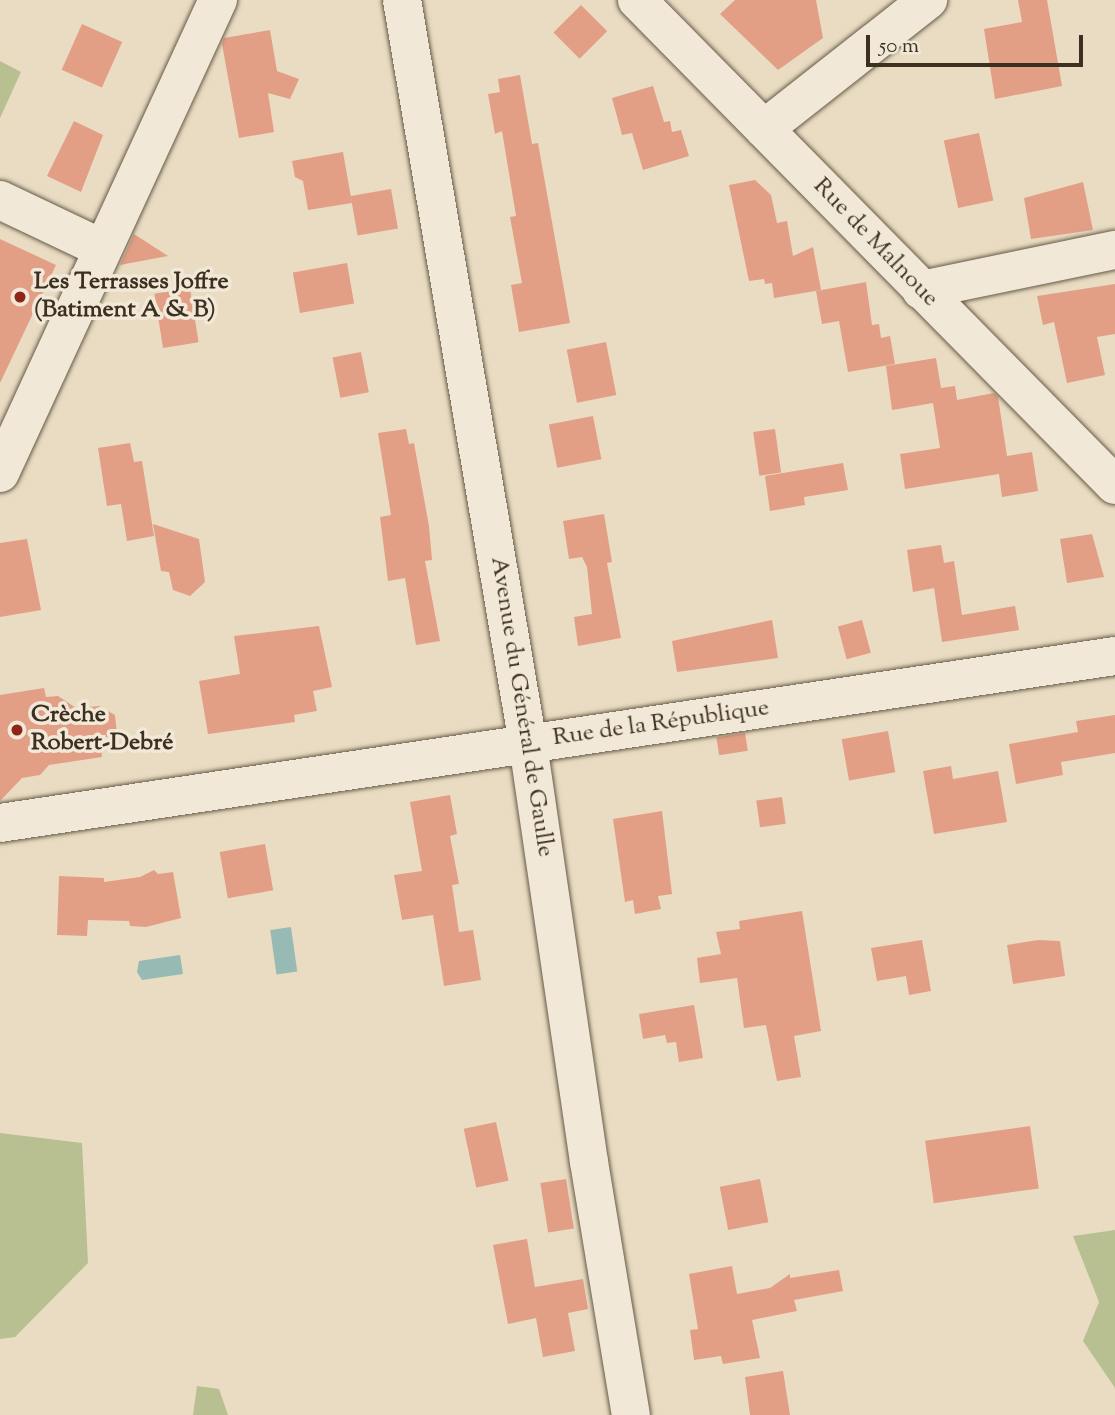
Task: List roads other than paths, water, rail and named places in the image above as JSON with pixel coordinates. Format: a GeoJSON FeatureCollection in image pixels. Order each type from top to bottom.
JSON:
{"type":"FeatureCollection","features":[{"type":"Feature","properties":{"kind":"street"},"geometry":{"type":"LineString","coordinates":[[0,473],[101,248],[218,0]]}},
{"type":"Feature","properties":{"kind":"street","name":"Avenue du Général de Gaulle"},"geometry":{"type":"LineString","coordinates":[[402,0],[528,744],[589,1162],[631,1415]]}},
{"type":"Feature","properties":{"kind":"street","name":"Rue de Malnoue"},"geometry":{"type":"LineString","coordinates":[[637,0],[1115,485]]}},
{"type":"Feature","properties":{"kind":"street"},"geometry":{"type":"LineString","coordinates":[[764,129],[866,52],[928,0]]}},
{"type":"Feature","properties":{"kind":"street"},"geometry":{"type":"LineString","coordinates":[[0,200],[101,248]]}},
{"type":"Feature","properties":{"kind":"street"},"geometry":{"type":"LineString","coordinates":[[921,290],[1115,250]]}},
{"type":"Feature","properties":{"kind":"street","name":"Rue de la République"},"geometry":{"type":"LineString","coordinates":[[0,823],[1115,656]]}},
{"type":"Feature","properties":{"kind":"water"},"geometry":{"type":"Polygon","coordinates":[[[291,927],[297,972],[276,974],[270,930],[291,927]]]}},
{"type":"Feature","properties":{"kind":"water"},"geometry":{"type":"Polygon","coordinates":[[[180,955],[183,974],[142,980],[137,972],[139,961],[180,955]]]}},
{"type":"Feature","properties":{"kind":"place","name":"Les Terrasses Joffre (Batiment A & B)"},"geometry":{"type":"Point","coordinates":[20,297]}},
{"type":"Feature","properties":{"kind":"place","name":"Crèche Robert-Debré"},"geometry":{"type":"Point","coordinates":[17,730]}}]}
